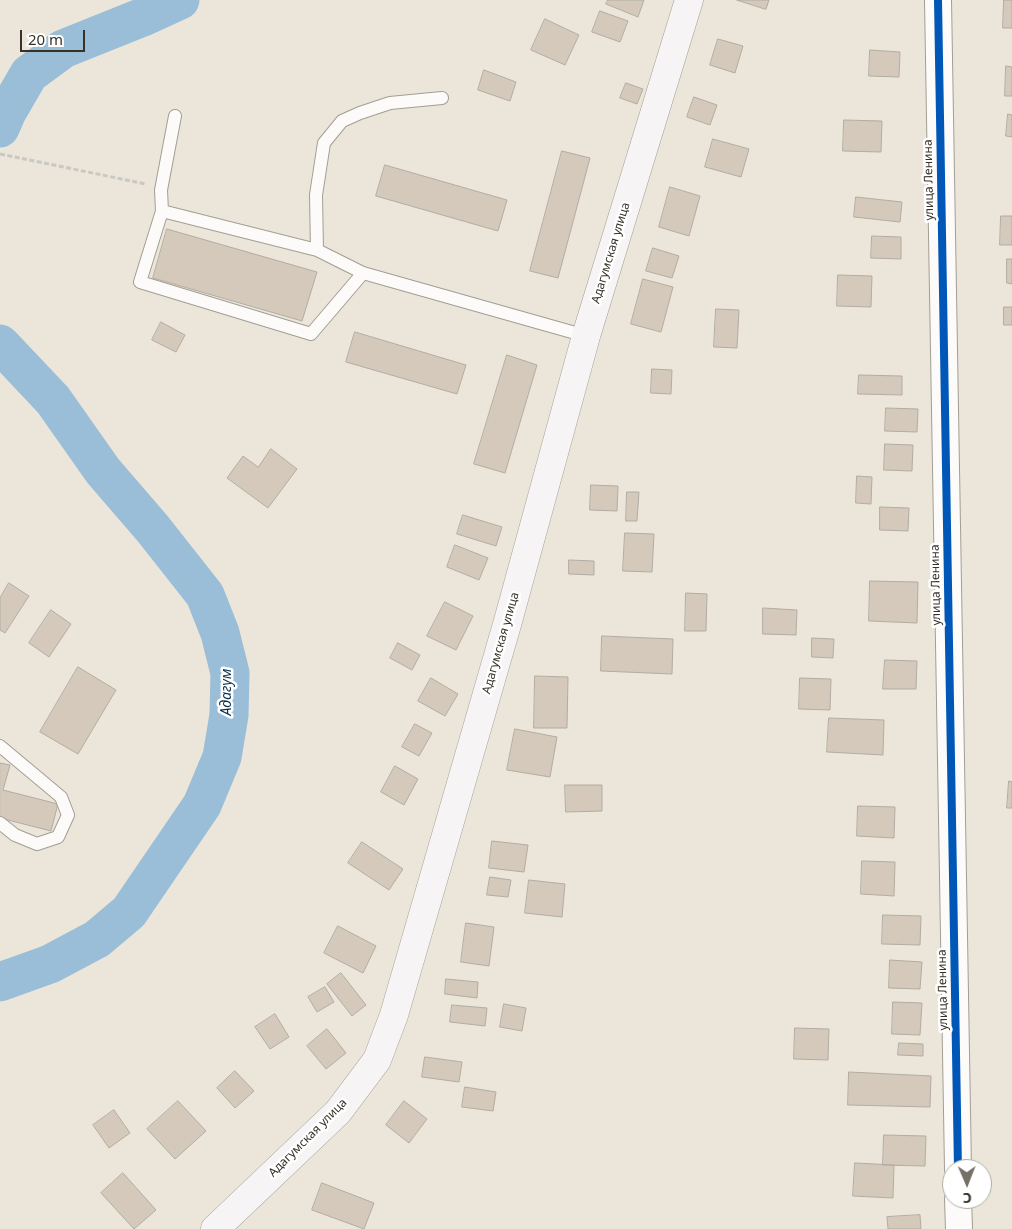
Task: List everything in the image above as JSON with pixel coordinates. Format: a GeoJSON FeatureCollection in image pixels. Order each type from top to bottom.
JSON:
{"type":"FeatureCollection","features":[{"type":"Feature","properties":{"kind":"main road","name":"Адагумская улица"},"geometry":{"type":"LineString","coordinates":[[216,1229],[338,1112],[378,1060],[394,1015],[505,631],[586,336],[689,0]]}},
{"type":"Feature","properties":{"kind":"street","name":"улица Ленина"},"geometry":{"type":"LineString","coordinates":[[938,0],[958,1159]]}},
{"type":"Feature","properties":{"kind":"street"},"geometry":{"type":"LineString","coordinates":[[958,1209],[959,1229]]}},
{"type":"Feature","properties":{"kind":"lane"},"geometry":{"type":"LineString","coordinates":[[317,250],[316,195],[324,143],[342,121],[390,103],[442,98]]}},
{"type":"Feature","properties":{"kind":"lane"},"geometry":{"type":"LineString","coordinates":[[175,116],[161,190],[162,211],[140,282],[311,334],[364,273]]}},
{"type":"Feature","properties":{"kind":"lane"},"geometry":{"type":"LineString","coordinates":[[162,211],[317,250],[364,273],[586,336]]}},
{"type":"Feature","properties":{"kind":"lane"},"geometry":{"type":"LineString","coordinates":[[0,746],[61,797],[68,815],[58,837],[37,844],[15,835],[0,823]]}},
{"type":"Feature","properties":{"kind":"path"},"geometry":{"type":"LineString","coordinates":[[0,154],[148,184]]}},
{"type":"Feature","properties":{"kind":"building"},"geometry":{"type":"Polygon","coordinates":[[[608,0],[644,0],[638,17],[606,4],[608,0]]]}},
{"type":"Feature","properties":{"kind":"building"},"geometry":{"type":"Polygon","coordinates":[[[737,0],[769,0],[766,9],[737,0]]]}},
{"type":"Feature","properties":{"kind":"building"},"geometry":{"type":"Polygon","coordinates":[[[1004,0],[1012,0],[1012,28],[1003,28],[1004,0]]]}},
{"type":"Feature","properties":{"kind":"building"},"geometry":{"type":"Polygon","coordinates":[[[600,11],[628,21],[620,42],[592,32],[600,11]]]}},
{"type":"Feature","properties":{"kind":"building"},"geometry":{"type":"Polygon","coordinates":[[[545,19],[579,35],[565,65],[531,50],[545,19]]]}},
{"type":"Feature","properties":{"kind":"building"},"geometry":{"type":"Polygon","coordinates":[[[718,39],[743,46],[735,73],[710,65],[718,39]]]}},
{"type":"Feature","properties":{"kind":"building"},"geometry":{"type":"Polygon","coordinates":[[[870,50],[900,52],[899,77],[869,76],[870,50]]]}},
{"type":"Feature","properties":{"kind":"building"},"geometry":{"type":"Polygon","coordinates":[[[1006,66],[1012,67],[1012,96],[1005,96],[1006,66]]]}},
{"type":"Feature","properties":{"kind":"building"},"geometry":{"type":"Polygon","coordinates":[[[484,70],[516,82],[510,101],[478,90],[484,70]]]}},
{"type":"Feature","properties":{"kind":"building"},"geometry":{"type":"Polygon","coordinates":[[[626,83],[643,89],[637,104],[620,98],[626,83]]]}},
{"type":"Feature","properties":{"kind":"building"},"geometry":{"type":"Polygon","coordinates":[[[694,97],[717,105],[710,125],[687,117],[694,97]]]}},
{"type":"Feature","properties":{"kind":"building"},"geometry":{"type":"Polygon","coordinates":[[[1008,114],[1012,115],[1012,137],[1006,136],[1008,114]]]}},
{"type":"Feature","properties":{"kind":"building"},"geometry":{"type":"Polygon","coordinates":[[[844,120],[882,121],[881,152],[843,151],[844,120]]]}},
{"type":"Feature","properties":{"kind":"building"},"geometry":{"type":"Polygon","coordinates":[[[713,139],[749,149],[741,177],[705,167],[713,139]]]}},
{"type":"Feature","properties":{"kind":"building"},"geometry":{"type":"Polygon","coordinates":[[[562,151],[590,158],[558,278],[530,271],[562,151]]]}},
{"type":"Feature","properties":{"kind":"building"},"geometry":{"type":"Polygon","coordinates":[[[385,165],[507,200],[498,231],[376,196],[385,165]]]}},
{"type":"Feature","properties":{"kind":"building"},"geometry":{"type":"Polygon","coordinates":[[[670,187],[700,196],[689,236],[659,227],[670,187]]]}},
{"type":"Feature","properties":{"kind":"building"},"geometry":{"type":"Polygon","coordinates":[[[856,197],[902,202],[900,222],[854,217],[856,197]]]}},
{"type":"Feature","properties":{"kind":"building"},"geometry":{"type":"Polygon","coordinates":[[[1001,216],[1012,216],[1012,245],[1000,245],[1001,216]]]}},
{"type":"Feature","properties":{"kind":"building"},"geometry":{"type":"Polygon","coordinates":[[[167,229],[317,272],[302,321],[153,278],[167,229]]]}},
{"type":"Feature","properties":{"kind":"building"},"geometry":{"type":"Polygon","coordinates":[[[872,236],[901,237],[901,259],[871,258],[872,236]]]}},
{"type":"Feature","properties":{"kind":"building"},"geometry":{"type":"Polygon","coordinates":[[[653,248],[679,256],[672,278],[646,271],[653,248]]]}},
{"type":"Feature","properties":{"kind":"building"},"geometry":{"type":"Polygon","coordinates":[[[1007,259],[1012,259],[1012,284],[1007,283],[1007,259]]]}},
{"type":"Feature","properties":{"kind":"building"},"geometry":{"type":"Polygon","coordinates":[[[838,275],[872,276],[871,307],[837,306],[838,275]]]}},
{"type":"Feature","properties":{"kind":"building"},"geometry":{"type":"Polygon","coordinates":[[[643,279],[673,287],[661,332],[631,324],[643,279]]]}},
{"type":"Feature","properties":{"kind":"building"},"geometry":{"type":"Polygon","coordinates":[[[1004,307],[1012,307],[1012,325],[1004,325],[1004,307]]]}},
{"type":"Feature","properties":{"kind":"building"},"geometry":{"type":"Polygon","coordinates":[[[716,309],[739,310],[737,348],[714,347],[716,309]]]}},
{"type":"Feature","properties":{"kind":"building"},"geometry":{"type":"Polygon","coordinates":[[[161,322],[185,335],[176,352],[152,340],[161,322]]]}},
{"type":"Feature","properties":{"kind":"building"},"geometry":{"type":"Polygon","coordinates":[[[355,332],[466,365],[457,394],[346,362],[355,332]]]}},
{"type":"Feature","properties":{"kind":"building"},"geometry":{"type":"Polygon","coordinates":[[[507,355],[537,365],[505,473],[474,464],[507,355]]]}},
{"type":"Feature","properties":{"kind":"building"},"geometry":{"type":"Polygon","coordinates":[[[652,369],[672,370],[671,394],[651,393],[652,369]]]}},
{"type":"Feature","properties":{"kind":"building"},"geometry":{"type":"Polygon","coordinates":[[[859,375],[902,376],[902,395],[858,394],[859,375]]]}},
{"type":"Feature","properties":{"kind":"building"},"geometry":{"type":"Polygon","coordinates":[[[886,408],[918,409],[917,432],[885,431],[886,408]]]}},
{"type":"Feature","properties":{"kind":"building"},"geometry":{"type":"Polygon","coordinates":[[[885,444],[913,445],[912,471],[884,470],[885,444]]]}},
{"type":"Feature","properties":{"kind":"building"},"geometry":{"type":"Polygon","coordinates":[[[271,449],[297,469],[268,508],[227,478],[243,456],[258,467],[271,449]]]}},
{"type":"Feature","properties":{"kind":"building"},"geometry":{"type":"Polygon","coordinates":[[[857,476],[872,477],[871,504],[856,503],[857,476]]]}},
{"type":"Feature","properties":{"kind":"building"},"geometry":{"type":"Polygon","coordinates":[[[591,485],[618,486],[617,511],[590,510],[591,485]]]}},
{"type":"Feature","properties":{"kind":"building"},"geometry":{"type":"Polygon","coordinates":[[[627,492],[639,492],[637,521],[626,521],[627,492]]]}},
{"type":"Feature","properties":{"kind":"building"},"geometry":{"type":"Polygon","coordinates":[[[880,507],[909,508],[908,531],[880,530],[880,507]]]}},
{"type":"Feature","properties":{"kind":"building"},"geometry":{"type":"Polygon","coordinates":[[[463,515],[502,527],[496,546],[457,534],[463,515]]]}},
{"type":"Feature","properties":{"kind":"building"},"geometry":{"type":"Polygon","coordinates":[[[625,533],[654,534],[652,572],[623,571],[625,533]]]}},
{"type":"Feature","properties":{"kind":"building"},"geometry":{"type":"Polygon","coordinates":[[[455,545],[488,558],[479,580],[447,567],[455,545]]]}},
{"type":"Feature","properties":{"kind":"building"},"geometry":{"type":"Polygon","coordinates":[[[569,560],[594,561],[594,575],[569,574],[569,560]]]}},
{"type":"Feature","properties":{"kind":"building"},"geometry":{"type":"Polygon","coordinates":[[[870,581],[918,582],[917,623],[869,621],[870,581]]]}},
{"type":"Feature","properties":{"kind":"building"},"geometry":{"type":"Polygon","coordinates":[[[9,583],[29,596],[5,633],[0,630],[0,598],[9,583]]]}},
{"type":"Feature","properties":{"kind":"building"},"geometry":{"type":"Polygon","coordinates":[[[686,593],[707,594],[706,631],[685,631],[686,593]]]}},
{"type":"Feature","properties":{"kind":"building"},"geometry":{"type":"Polygon","coordinates":[[[445,602],[473,616],[456,650],[427,636],[445,602]]]}},
{"type":"Feature","properties":{"kind":"building"},"geometry":{"type":"Polygon","coordinates":[[[763,608],[797,610],[796,635],[763,634],[763,608]]]}},
{"type":"Feature","properties":{"kind":"building"},"geometry":{"type":"Polygon","coordinates":[[[51,610],[71,624],[49,657],[29,643],[51,610]]]}},
{"type":"Feature","properties":{"kind":"building"},"geometry":{"type":"Polygon","coordinates":[[[602,636],[673,639],[672,674],[601,671],[602,636]]]}},
{"type":"Feature","properties":{"kind":"building"},"geometry":{"type":"Polygon","coordinates":[[[812,638],[834,639],[833,658],[812,657],[812,638]]]}},
{"type":"Feature","properties":{"kind":"building"},"geometry":{"type":"Polygon","coordinates":[[[398,643],[420,655],[412,670],[390,658],[398,643]]]}},
{"type":"Feature","properties":{"kind":"building"},"geometry":{"type":"Polygon","coordinates":[[[885,660],[917,661],[916,689],[883,689],[885,660]]]}},
{"type":"Feature","properties":{"kind":"building"},"geometry":{"type":"Polygon","coordinates":[[[78,667],[116,690],[78,754],[40,732],[78,667]]]}},
{"type":"Feature","properties":{"kind":"building"},"geometry":{"type":"Polygon","coordinates":[[[535,676],[568,677],[567,728],[534,728],[535,676]]]}},
{"type":"Feature","properties":{"kind":"building"},"geometry":{"type":"Polygon","coordinates":[[[431,678],[458,694],[445,716],[418,701],[431,678]]]}},
{"type":"Feature","properties":{"kind":"building"},"geometry":{"type":"Polygon","coordinates":[[[800,678],[831,679],[830,710],[799,709],[800,678]]]}},
{"type":"Feature","properties":{"kind":"building"},"geometry":{"type":"Polygon","coordinates":[[[829,718],[884,720],[883,755],[827,752],[829,718]]]}},
{"type":"Feature","properties":{"kind":"building"},"geometry":{"type":"Polygon","coordinates":[[[415,724],[432,733],[419,756],[402,747],[415,724]]]}},
{"type":"Feature","properties":{"kind":"building"},"geometry":{"type":"Polygon","coordinates":[[[515,729],[557,737],[550,777],[507,770],[515,729]]]}},
{"type":"Feature","properties":{"kind":"building"},"geometry":{"type":"Polygon","coordinates":[[[0,763],[10,765],[3,790],[58,804],[51,831],[0,818],[0,763]]]}},
{"type":"Feature","properties":{"kind":"building"},"geometry":{"type":"Polygon","coordinates":[[[395,766],[418,779],[404,805],[381,792],[395,766]]]}},
{"type":"Feature","properties":{"kind":"building"},"geometry":{"type":"Polygon","coordinates":[[[1009,781],[1012,782],[1012,808],[1007,808],[1009,781]]]}},
{"type":"Feature","properties":{"kind":"building"},"geometry":{"type":"Polygon","coordinates":[[[565,785],[602,785],[602,811],[566,812],[565,785]]]}},
{"type":"Feature","properties":{"kind":"building"},"geometry":{"type":"Polygon","coordinates":[[[858,806],[895,807],[894,838],[857,836],[858,806]]]}},
{"type":"Feature","properties":{"kind":"building"},"geometry":{"type":"Polygon","coordinates":[[[492,841],[528,845],[524,872],[489,868],[492,841]]]}},
{"type":"Feature","properties":{"kind":"building"},"geometry":{"type":"Polygon","coordinates":[[[362,842],[403,869],[389,890],[348,863],[362,842]]]}},
{"type":"Feature","properties":{"kind":"building"},"geometry":{"type":"Polygon","coordinates":[[[862,861],[895,862],[894,896],[861,894],[862,861]]]}},
{"type":"Feature","properties":{"kind":"building"},"geometry":{"type":"Polygon","coordinates":[[[490,877],[511,880],[508,897],[487,895],[490,877]]]}},
{"type":"Feature","properties":{"kind":"building"},"geometry":{"type":"Polygon","coordinates":[[[529,880],[565,884],[562,917],[525,913],[529,880]]]}},
{"type":"Feature","properties":{"kind":"building"},"geometry":{"type":"Polygon","coordinates":[[[883,915],[921,916],[920,945],[882,944],[883,915]]]}},
{"type":"Feature","properties":{"kind":"building"},"geometry":{"type":"Polygon","coordinates":[[[466,923],[494,927],[489,966],[461,962],[466,923]]]}},
{"type":"Feature","properties":{"kind":"building"},"geometry":{"type":"Polygon","coordinates":[[[338,926],[376,946],[363,973],[324,953],[338,926]]]}},
{"type":"Feature","properties":{"kind":"building"},"geometry":{"type":"Polygon","coordinates":[[[890,960],[922,962],[920,989],[889,988],[890,960]]]}},
{"type":"Feature","properties":{"kind":"building"},"geometry":{"type":"Polygon","coordinates":[[[341,973],[366,1005],[352,1016],[327,984],[341,973]]]}},
{"type":"Feature","properties":{"kind":"building"},"geometry":{"type":"Polygon","coordinates":[[[446,979],[478,982],[477,998],[445,994],[446,979]]]}},
{"type":"Feature","properties":{"kind":"building"},"geometry":{"type":"Polygon","coordinates":[[[325,987],[334,1002],[317,1012],[308,997],[325,987]]]}},
{"type":"Feature","properties":{"kind":"building"},"geometry":{"type":"Polygon","coordinates":[[[893,1002],[922,1003],[920,1035],[892,1034],[893,1002]]]}},
{"type":"Feature","properties":{"kind":"building"},"geometry":{"type":"Polygon","coordinates":[[[504,1004],[526,1008],[522,1031],[500,1027],[504,1004]]]}},
{"type":"Feature","properties":{"kind":"building"},"geometry":{"type":"Polygon","coordinates":[[[452,1005],[487,1008],[485,1026],[450,1022],[452,1005]]]}},
{"type":"Feature","properties":{"kind":"building"},"geometry":{"type":"Polygon","coordinates":[[[275,1014],[289,1037],[270,1049],[255,1027],[275,1014]]]}},
{"type":"Feature","properties":{"kind":"building"},"geometry":{"type":"Polygon","coordinates":[[[795,1028],[829,1029],[828,1060],[794,1059],[795,1028]]]}},
{"type":"Feature","properties":{"kind":"building"},"geometry":{"type":"Polygon","coordinates":[[[327,1029],[346,1053],[326,1069],[307,1046],[327,1029]]]}},
{"type":"Feature","properties":{"kind":"building"},"geometry":{"type":"Polygon","coordinates":[[[899,1043],[923,1044],[923,1056],[898,1055],[899,1043]]]}},
{"type":"Feature","properties":{"kind":"building"},"geometry":{"type":"Polygon","coordinates":[[[425,1057],[462,1062],[459,1082],[422,1077],[425,1057]]]}},
{"type":"Feature","properties":{"kind":"building"},"geometry":{"type":"Polygon","coordinates":[[[235,1071],[254,1091],[235,1108],[217,1088],[235,1071]]]}},
{"type":"Feature","properties":{"kind":"building"},"geometry":{"type":"Polygon","coordinates":[[[849,1072],[931,1076],[930,1107],[848,1105],[849,1072]]]}},
{"type":"Feature","properties":{"kind":"building"},"geometry":{"type":"Polygon","coordinates":[[[465,1087],[496,1092],[493,1111],[462,1107],[465,1087]]]}},
{"type":"Feature","properties":{"kind":"building"},"geometry":{"type":"Polygon","coordinates":[[[178,1101],[206,1131],[175,1159],[147,1129],[178,1101]]]}},
{"type":"Feature","properties":{"kind":"building"},"geometry":{"type":"Polygon","coordinates":[[[404,1101],[427,1119],[409,1143],[386,1125],[404,1101]]]}},
{"type":"Feature","properties":{"kind":"building"},"geometry":{"type":"Polygon","coordinates":[[[114,1110],[130,1133],[109,1148],[93,1125],[114,1110]]]}},
{"type":"Feature","properties":{"kind":"building"},"geometry":{"type":"Polygon","coordinates":[[[884,1135],[926,1136],[925,1166],[883,1165],[884,1135]]]}},
{"type":"Feature","properties":{"kind":"building"},"geometry":{"type":"Polygon","coordinates":[[[855,1163],[894,1165],[893,1198],[853,1196],[855,1163]]]}},
{"type":"Feature","properties":{"kind":"building"},"geometry":{"type":"Polygon","coordinates":[[[123,1173],[156,1210],[134,1229],[101,1193],[123,1173]]]}},
{"type":"Feature","properties":{"kind":"building"},"geometry":{"type":"Polygon","coordinates":[[[322,1183],[374,1203],[364,1229],[312,1210],[322,1183]]]}},
{"type":"Feature","properties":{"kind":"building"},"geometry":{"type":"Polygon","coordinates":[[[920,1215],[921,1229],[888,1229],[887,1217],[920,1215]]]}},
{"type":"Feature","properties":{"kind":"waterway","name":"Адагум"},"geometry":{"type":"LineString","coordinates":[[0,128],[29,74],[63,49],[180,0]]}},
{"type":"Feature","properties":{"kind":"waterway","name":"Адагум"},"geometry":{"type":"LineString","coordinates":[[0,344],[53,400],[103,471],[153,529],[205,595],[220,633],[230,673],[229,715],[222,757],[202,805],[129,912],[97,939],[50,964],[0,982]]}},
{"type":"Feature","properties":{"kind":"cycle path"},"geometry":{"type":"LineString","coordinates":[[938,0],[958,1159]]}}]}
